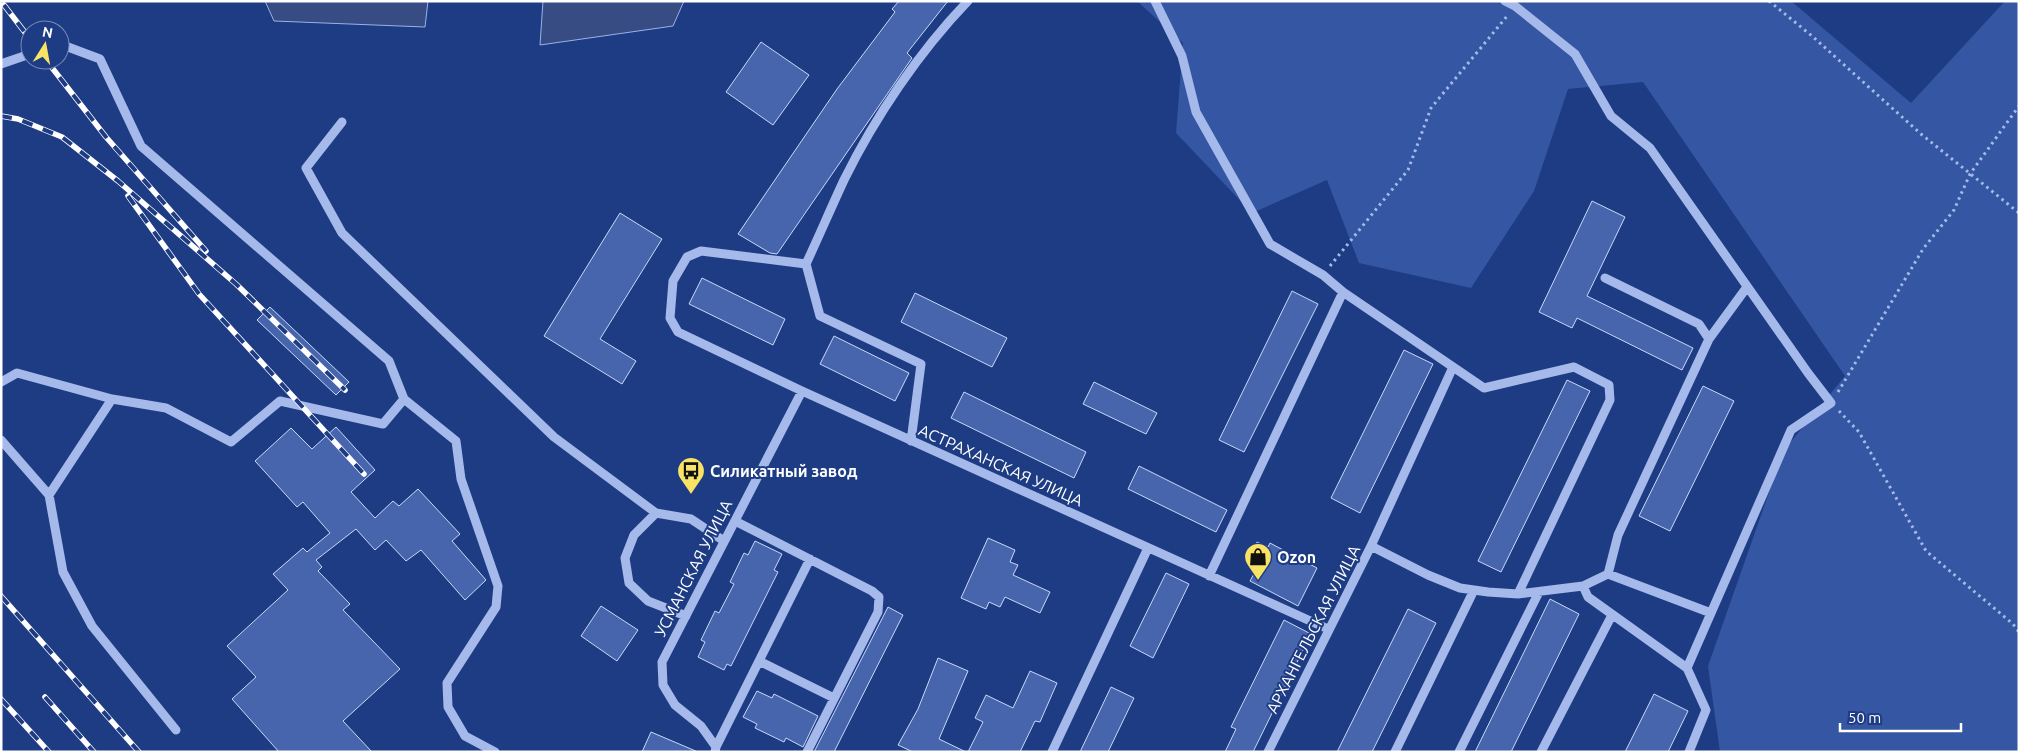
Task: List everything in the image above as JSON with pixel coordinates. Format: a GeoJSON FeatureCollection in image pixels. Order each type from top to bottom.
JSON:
{"type":"FeatureCollection","features":[{"type":"Feature","properties":{"kind":"street"},"geometry":{"type":"LineString","coordinates":[[911,440],[921,364],[820,316],[806,264],[844,180],[887,104],[946,23],[968,1]]}},
{"type":"Feature","properties":{"kind":"street"},"geometry":{"type":"LineString","coordinates":[[1155,1],[1182,56],[1196,112],[1270,244],[1323,274],[1344,292],[1484,388],[1574,367],[1609,385],[1610,400],[1518,594]]}},
{"type":"Feature","properties":{"kind":"street"},"geometry":{"type":"LineString","coordinates":[[1505,1],[1515,6],[1575,54],[1611,116],[1650,148],[1808,373],[1831,402],[1791,430],[1688,668]]}},
{"type":"Feature","properties":{"kind":"street"},"geometry":{"type":"LineString","coordinates":[[70,48],[100,59],[141,146],[389,361],[404,399],[456,441],[461,479],[498,586],[496,607],[447,683],[448,707],[465,736],[495,752]]}},
{"type":"Feature","properties":{"kind":"street"},"geometry":{"type":"LineString","coordinates":[[1,64],[20,57]]}},
{"type":"Feature","properties":{"kind":"street"},"geometry":{"type":"LineString","coordinates":[[342,122],[306,168],[342,233],[554,437],[656,513],[690,519],[724,541]]}},
{"type":"Feature","properties":{"kind":"street","name":"АСТРАХАНСКАЯ УЛИЦА"},"geometry":{"type":"LineString","coordinates":[[806,264],[701,251],[687,256],[673,281],[670,318],[678,332],[802,391],[1328,629]]}},
{"type":"Feature","properties":{"kind":"street"},"geometry":{"type":"LineString","coordinates":[[1606,278],[1699,324],[1709,339]]}},
{"type":"Feature","properties":{"kind":"street"},"geometry":{"type":"LineString","coordinates":[[1711,613],[1608,574],[1618,535],[1709,339],[1748,287]]}},
{"type":"Feature","properties":{"kind":"street"},"geometry":{"type":"LineString","coordinates":[[1209,576],[1344,292]]}},
{"type":"Feature","properties":{"kind":"street"},"geometry":{"type":"LineString","coordinates":[[1371,546],[1453,367]]}},
{"type":"Feature","properties":{"kind":"street"},"geometry":{"type":"LineString","coordinates":[[1,382],[17,373],[112,399],[166,408],[231,442],[280,401],[383,424],[404,399]]}},
{"type":"Feature","properties":{"kind":"street","name":"УСМАНСКАЯ УЛИЦА"},"geometry":{"type":"LineString","coordinates":[[716,750],[701,726],[676,705],[663,685],[662,662],[802,391]]}},
{"type":"Feature","properties":{"kind":"street"},"geometry":{"type":"LineString","coordinates":[[49,495],[112,399]]}},
{"type":"Feature","properties":{"kind":"street"},"geometry":{"type":"LineString","coordinates":[[2,444],[49,495],[63,572],[92,626],[176,730]]}},
{"type":"Feature","properties":{"kind":"street"},"geometry":{"type":"LineString","coordinates":[[656,513],[634,535],[625,558],[629,583],[648,601],[686,616]]}},
{"type":"Feature","properties":{"kind":"street"},"geometry":{"type":"LineString","coordinates":[[734,522],[872,591],[878,597],[878,612],[807,752]]}},
{"type":"Feature","properties":{"kind":"street","name":"АРХАНГЕЛЬСКАЯ УЛИЦА"},"geometry":{"type":"LineString","coordinates":[[1268,752],[1371,546],[1428,575],[1460,588],[1474,590],[1518,594],[1539,592],[1582,586],[1608,574]]}},
{"type":"Feature","properties":{"kind":"street"},"geometry":{"type":"LineString","coordinates":[[1052,752],[1148,548]]}},
{"type":"Feature","properties":{"kind":"street"},"geometry":{"type":"LineString","coordinates":[[716,750],[810,559]]}},
{"type":"Feature","properties":{"kind":"street"},"geometry":{"type":"LineString","coordinates":[[1582,586],[1588,597],[1688,668],[1706,710],[1689,752]]}},
{"type":"Feature","properties":{"kind":"street"},"geometry":{"type":"LineString","coordinates":[[1395,752],[1474,590]]}},
{"type":"Feature","properties":{"kind":"street"},"geometry":{"type":"LineString","coordinates":[[1459,752],[1539,592]]}},
{"type":"Feature","properties":{"kind":"street"},"geometry":{"type":"LineString","coordinates":[[1541,752],[1612,615]]}},
{"type":"Feature","properties":{"kind":"street"},"geometry":{"type":"LineString","coordinates":[[759,661],[834,698]]}},
{"type":"Feature","properties":{"kind":"path"},"geometry":{"type":"LineString","coordinates":[[1769,1],[1812,36],[1921,134],[2019,213]]}},
{"type":"Feature","properties":{"kind":"path"},"geometry":{"type":"LineString","coordinates":[[1323,274],[1408,170],[1431,108],[1515,6]]}},
{"type":"Feature","properties":{"kind":"path"},"geometry":{"type":"LineString","coordinates":[[2019,106],[1970,174],[1954,210],[1923,249],[1831,402],[1859,432],[1926,551],[2019,632]]}},
{"type":"Feature","properties":{"kind":"shaded area"},"geometry":{"type":"Polygon","coordinates":[[[265,1],[428,1],[425,27],[274,21],[265,1]]]}},
{"type":"Feature","properties":{"kind":"shaded area"},"geometry":{"type":"Polygon","coordinates":[[[543,1],[684,1],[673,26],[540,45],[543,1]]]}},
{"type":"Feature","properties":{"kind":"shaded area"},"geometry":{"type":"Polygon","coordinates":[[[1137,1],[1791,1],[1911,103],[2005,1],[2019,1],[2019,752],[1720,752],[1708,666],[1784,450],[1845,376],[1643,82],[1568,89],[1534,191],[1471,288],[1359,263],[1327,180],[1252,213],[1176,133],[1183,43],[1137,1]]]}},
{"type":"Feature","properties":{"kind":"building"},"geometry":{"type":"Polygon","coordinates":[[[899,1],[948,1],[907,53],[912,58],[777,254],[770,253],[738,234],[837,89],[895,12],[892,9],[899,1]]]}},
{"type":"Feature","properties":{"kind":"building"},"geometry":{"type":"Polygon","coordinates":[[[761,42],[809,75],[773,125],[726,92],[761,42]]]}},
{"type":"Feature","properties":{"kind":"building"},"geometry":{"type":"Polygon","coordinates":[[[1592,201],[1625,217],[1587,296],[1693,348],[1682,370],[1577,318],[1572,328],[1539,312],[1592,201]]]}},
{"type":"Feature","properties":{"kind":"building"},"geometry":{"type":"Polygon","coordinates":[[[620,213],[662,239],[600,339],[636,361],[622,384],[544,336],[620,213]]]}},
{"type":"Feature","properties":{"kind":"building"},"geometry":{"type":"Polygon","coordinates":[[[702,278],[785,319],[773,345],[689,304],[702,278]]]}},
{"type":"Feature","properties":{"kind":"building"},"geometry":{"type":"Polygon","coordinates":[[[1292,291],[1318,304],[1244,452],[1219,440],[1292,291]]]}},
{"type":"Feature","properties":{"kind":"building"},"geometry":{"type":"Polygon","coordinates":[[[915,293],[1007,338],[992,367],[901,322],[915,293]]]}},
{"type":"Feature","properties":{"kind":"building"},"geometry":{"type":"Polygon","coordinates":[[[270,307],[349,382],[336,395],[257,320],[270,307]]]}},
{"type":"Feature","properties":{"kind":"building"},"geometry":{"type":"Polygon","coordinates":[[[834,336],[909,373],[895,401],[820,364],[834,336]]]}},
{"type":"Feature","properties":{"kind":"building"},"geometry":{"type":"Polygon","coordinates":[[[1404,350],[1433,364],[1360,513],[1331,498],[1404,350]]]}},
{"type":"Feature","properties":{"kind":"building"},"geometry":{"type":"Polygon","coordinates":[[[1567,380],[1590,391],[1501,572],[1478,561],[1567,380]]]}},
{"type":"Feature","properties":{"kind":"building"},"geometry":{"type":"Polygon","coordinates":[[[1094,382],[1157,413],[1146,434],[1083,404],[1094,382]]]}},
{"type":"Feature","properties":{"kind":"building"},"geometry":{"type":"Polygon","coordinates":[[[1703,386],[1734,401],[1670,531],[1639,516],[1703,386]]]}},
{"type":"Feature","properties":{"kind":"building"},"geometry":{"type":"Polygon","coordinates":[[[964,392],[1086,452],[1074,478],[951,418],[964,392]]]}},
{"type":"Feature","properties":{"kind":"building"},"geometry":{"type":"Polygon","coordinates":[[[336,427],[375,470],[351,492],[375,518],[393,501],[399,506],[418,489],[460,534],[452,541],[486,580],[465,600],[421,550],[406,561],[386,540],[375,550],[356,529],[316,560],[322,567],[318,571],[350,604],[343,610],[400,669],[343,721],[372,752],[279,752],[232,699],[256,677],[227,646],[288,590],[273,574],[303,548],[307,552],[330,533],[303,502],[297,507],[255,461],[291,428],[312,449],[336,427]]]}},
{"type":"Feature","properties":{"kind":"building"},"geometry":{"type":"Polygon","coordinates":[[[1139,466],[1227,510],[1216,532],[1128,489],[1139,466]]]}},
{"type":"Feature","properties":{"kind":"building"},"geometry":{"type":"Polygon","coordinates":[[[988,538],[1015,550],[1010,562],[1018,565],[1013,575],[1050,592],[1040,613],[1005,597],[1000,607],[989,602],[986,609],[961,598],[988,538]]]}},
{"type":"Feature","properties":{"kind":"building"},"geometry":{"type":"Polygon","coordinates":[[[755,541],[782,554],[774,570],[778,572],[731,666],[727,664],[724,670],[698,657],[705,642],[701,640],[715,611],[719,613],[734,584],[730,582],[744,553],[748,555],[755,541]]]}},
{"type":"Feature","properties":{"kind":"building"},"geometry":{"type":"Polygon","coordinates":[[[1257,542],[1268,547],[1270,543],[1317,568],[1298,606],[1250,581],[1261,561],[1250,555],[1257,542]]]}},
{"type":"Feature","properties":{"kind":"building"},"geometry":{"type":"Polygon","coordinates":[[[1166,573],[1189,584],[1153,658],[1130,646],[1166,573]]]}},
{"type":"Feature","properties":{"kind":"building"},"geometry":{"type":"Polygon","coordinates":[[[1550,599],[1579,614],[1511,752],[1475,752],[1550,599]]]}},
{"type":"Feature","properties":{"kind":"building"},"geometry":{"type":"Polygon","coordinates":[[[601,606],[638,630],[617,661],[581,636],[601,606]]]}},
{"type":"Feature","properties":{"kind":"building"},"geometry":{"type":"Polygon","coordinates":[[[888,607],[903,615],[834,752],[814,752],[888,607]]]}},
{"type":"Feature","properties":{"kind":"building"},"geometry":{"type":"Polygon","coordinates":[[[1408,609],[1436,623],[1372,752],[1337,752],[1408,609]]]}},
{"type":"Feature","properties":{"kind":"building"},"geometry":{"type":"Polygon","coordinates":[[[1284,620],[1311,634],[1253,752],[1225,752],[1236,729],[1231,727],[1284,620]]]}},
{"type":"Feature","properties":{"kind":"building"},"geometry":{"type":"Polygon","coordinates":[[[938,658],[968,671],[939,739],[966,752],[913,752],[898,745],[918,709],[938,658]]]}},
{"type":"Feature","properties":{"kind":"building"},"geometry":{"type":"Polygon","coordinates":[[[1030,671],[1057,683],[1040,722],[1035,721],[1020,752],[968,752],[983,722],[975,718],[986,695],[1013,708],[1030,671]]]}},
{"type":"Feature","properties":{"kind":"building"},"geometry":{"type":"Polygon","coordinates":[[[1111,687],[1134,698],[1108,752],[1080,752],[1111,687]]]}},
{"type":"Feature","properties":{"kind":"building"},"geometry":{"type":"Polygon","coordinates":[[[757,691],[772,698],[774,694],[818,716],[803,747],[786,738],[784,742],[755,728],[757,724],[743,717],[757,691]]]}},
{"type":"Feature","properties":{"kind":"building"},"geometry":{"type":"Polygon","coordinates":[[[1654,694],[1688,711],[1668,752],[1625,752],[1654,694]]]}},
{"type":"Feature","properties":{"kind":"building"},"geometry":{"type":"Polygon","coordinates":[[[651,732],[698,752],[642,752],[651,732]]]}},
{"type":"Feature","properties":{"kind":"railway"},"geometry":{"type":"LineString","coordinates":[[4,5],[20,26]]}},
{"type":"Feature","properties":{"kind":"railway"},"geometry":{"type":"LineString","coordinates":[[54,70],[106,137],[206,251]]}},
{"type":"Feature","properties":{"kind":"railway"},"geometry":{"type":"LineString","coordinates":[[1,116],[18,119],[62,137],[118,181],[236,284],[345,390]]}},
{"type":"Feature","properties":{"kind":"railway"},"geometry":{"type":"LineString","coordinates":[[128,196],[199,294],[364,474]]}},
{"type":"Feature","properties":{"kind":"railway"},"geometry":{"type":"LineString","coordinates":[[1,596],[139,752]]}},
{"type":"Feature","properties":{"kind":"railway"},"geometry":{"type":"LineString","coordinates":[[45,697],[94,752]]}},
{"type":"Feature","properties":{"kind":"railway"},"geometry":{"type":"LineString","coordinates":[[1,699],[49,752]]}},
{"type":"Feature","properties":{"kind":"place","name":"Силикатный завод"},"geometry":{"type":"Point","coordinates":[691,495]}},
{"type":"Feature","properties":{"kind":"place","name":"Ozon"},"geometry":{"type":"Point","coordinates":[1258,581]}}]}
